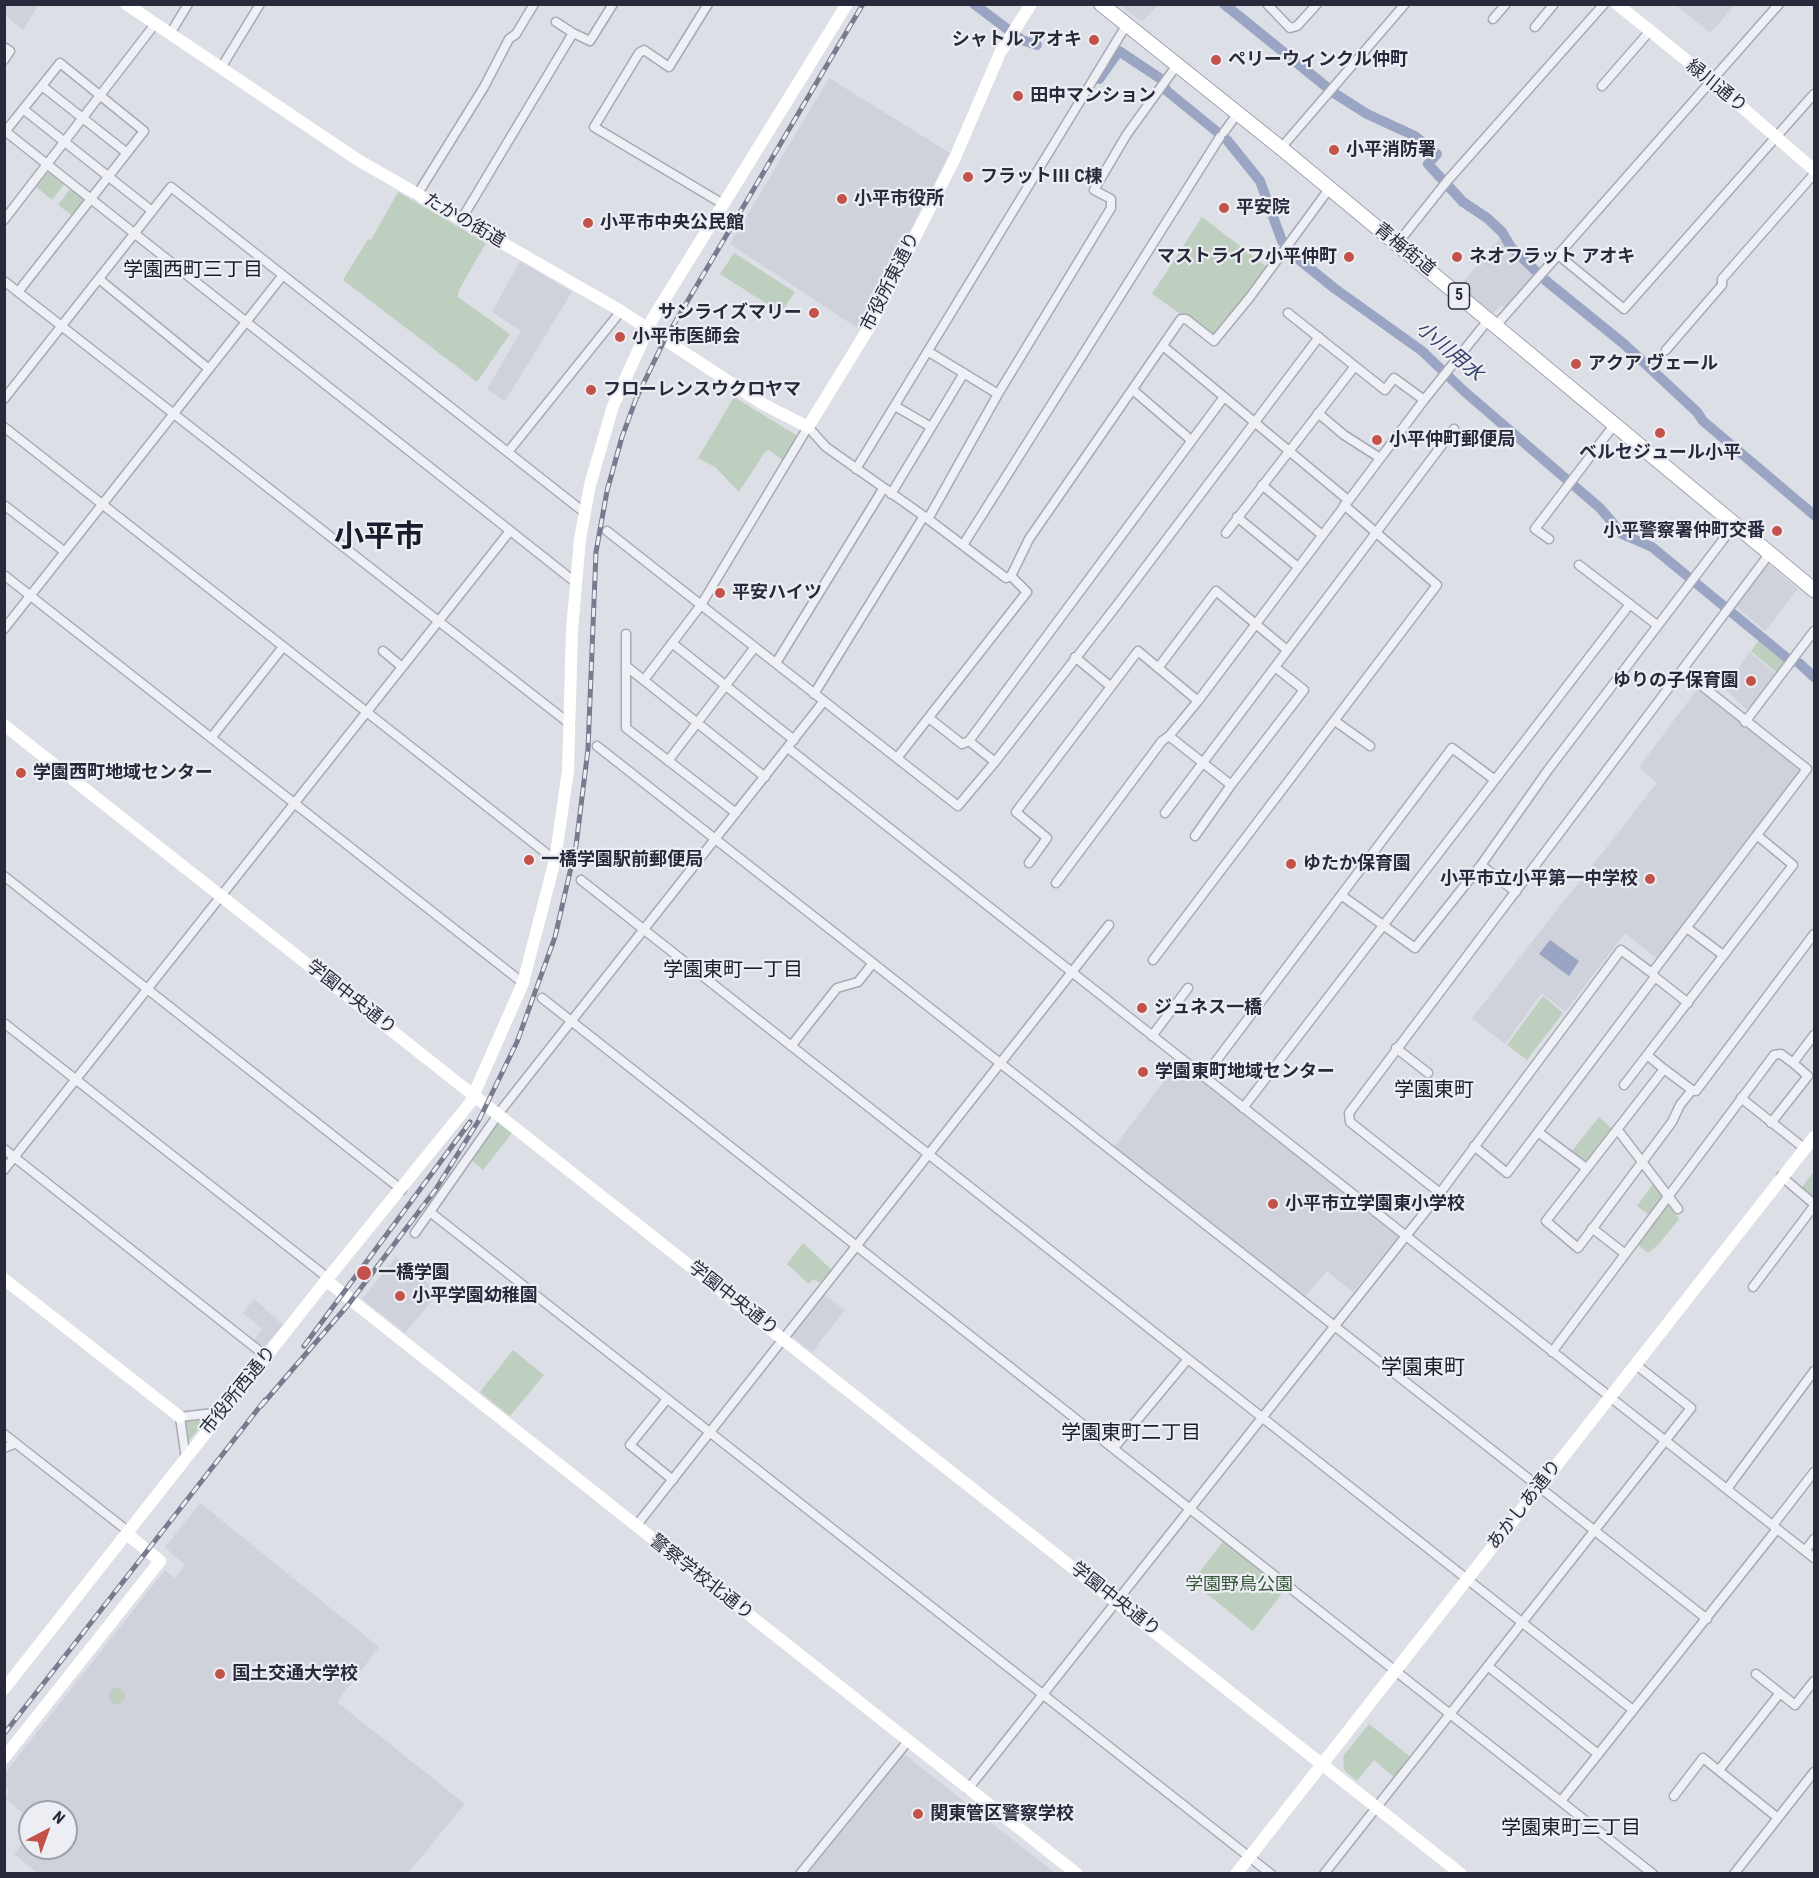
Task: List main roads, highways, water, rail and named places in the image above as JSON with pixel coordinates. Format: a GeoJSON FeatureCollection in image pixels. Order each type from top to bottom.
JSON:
{"type":"FeatureCollection","features":[{"type":"Feature","properties":{"kind":"main road","name":"青梅街道"},"geometry":{"type":"LineString","coordinates":[[1101,4],[1281,148],[1815,590]]}},
{"type":"Feature","properties":{"kind":"water"},"geometry":{"type":"Polygon","coordinates":[[[1550,940],[1579,961],[1569,976],[1539,954],[1550,940]]]}},
{"type":"Feature","properties":{"kind":"waterway","name":"小川用水"},"geometry":{"type":"LineString","coordinates":[[974,4],[1022,40],[1037,45]]}},
{"type":"Feature","properties":{"kind":"waterway"},"geometry":{"type":"LineString","coordinates":[[1224,4],[1334,93],[1367,114],[1415,136],[1437,154],[1428,164],[1463,202],[1487,218],[1502,232],[1511,247],[1545,280],[1624,344],[1697,412],[1703,421],[1814,515]]}},
{"type":"Feature","properties":{"kind":"waterway","name":"小川用水"},"geometry":{"type":"LineString","coordinates":[[1099,79],[1119,51],[1161,79],[1167,91],[1227,140],[1260,181],[1282,241],[1291,253],[1334,288],[1422,351],[1465,392],[1600,508],[1622,534],[1652,547],[1787,658],[1799,663],[1814,677]]}},
{"type":"Feature","properties":{"kind":"railway"},"geometry":{"type":"LineString","coordinates":[[261,1406],[348,1305],[436,1189],[479,1120],[517,1042],[555,937],[576,846],[588,749],[596,552],[607,491],[622,437],[636,399],[664,341],[863,4]]}},
{"type":"Feature","properties":{"kind":"railway"},"geometry":{"type":"LineString","coordinates":[[304,1346],[470,1122]]}},
{"type":"Feature","properties":{"kind":"railway"},"geometry":{"type":"LineString","coordinates":[[4,1734],[265,1400]]}},
{"type":"Feature","properties":{"kind":"place","name":"シャトル アオキ"},"geometry":{"type":"Point","coordinates":[1094,40]}},
{"type":"Feature","properties":{"kind":"place","name":"ペリーウィンクル仲町"},"geometry":{"type":"Point","coordinates":[1216,60]}},
{"type":"Feature","properties":{"kind":"place","name":"田中マンション"},"geometry":{"type":"Point","coordinates":[1018,96]}},
{"type":"Feature","properties":{"kind":"place","name":"小平消防署"},"geometry":{"type":"Point","coordinates":[1334,150]}},
{"type":"Feature","properties":{"kind":"place","name":"フラットⅢ C棟"},"geometry":{"type":"Point","coordinates":[968,177]}},
{"type":"Feature","properties":{"kind":"place","name":"小平市役所"},"geometry":{"type":"Point","coordinates":[842,199]}},
{"type":"Feature","properties":{"kind":"place","name":"平安院"},"geometry":{"type":"Point","coordinates":[1224,208]}},
{"type":"Feature","properties":{"kind":"place","name":"小平市中央公民館"},"geometry":{"type":"Point","coordinates":[588,223]}},
{"type":"Feature","properties":{"kind":"place","name":"マストライフ小平仲町"},"geometry":{"type":"Point","coordinates":[1349,257]}},
{"type":"Feature","properties":{"kind":"place","name":"ネオフラット アオキ"},"geometry":{"type":"Point","coordinates":[1457,257]}},
{"type":"Feature","properties":{"kind":"place","name":"サンライズマリー"},"geometry":{"type":"Point","coordinates":[814,313]}},
{"type":"Feature","properties":{"kind":"place","name":"小平市医師会"},"geometry":{"type":"Point","coordinates":[620,337]}},
{"type":"Feature","properties":{"kind":"place","name":"アクア ヴェール"},"geometry":{"type":"Point","coordinates":[1576,364]}},
{"type":"Feature","properties":{"kind":"place","name":"フローレンスウクロヤマ"},"geometry":{"type":"Point","coordinates":[591,390]}},
{"type":"Feature","properties":{"kind":"place","name":"ベルセジュール小平"},"geometry":{"type":"Point","coordinates":[1660,433]}},
{"type":"Feature","properties":{"kind":"place","name":"小平仲町郵便局"},"geometry":{"type":"Point","coordinates":[1377,440]}},
{"type":"Feature","properties":{"kind":"place","name":"小平警察署仲町交番"},"geometry":{"type":"Point","coordinates":[1777,531]}},
{"type":"Feature","properties":{"kind":"place","name":"平安ハイツ"},"geometry":{"type":"Point","coordinates":[720,593]}},
{"type":"Feature","properties":{"kind":"place","name":"ゆりの子保育園"},"geometry":{"type":"Point","coordinates":[1751,681]}},
{"type":"Feature","properties":{"kind":"place","name":"学園西町地域センター"},"geometry":{"type":"Point","coordinates":[21,773]}},
{"type":"Feature","properties":{"kind":"place","name":"一橋学園駅前郵便局"},"geometry":{"type":"Point","coordinates":[529,860]}},
{"type":"Feature","properties":{"kind":"place","name":"ゆたか保育園"},"geometry":{"type":"Point","coordinates":[1291,864]}},
{"type":"Feature","properties":{"kind":"place","name":"小平市立小平第一中学校"},"geometry":{"type":"Point","coordinates":[1650,879]}},
{"type":"Feature","properties":{"kind":"place","name":"ジュネス一橋"},"geometry":{"type":"Point","coordinates":[1142,1008]}},
{"type":"Feature","properties":{"kind":"place","name":"学園東町地域センター"},"geometry":{"type":"Point","coordinates":[1143,1072]}},
{"type":"Feature","properties":{"kind":"place","name":"小平市立学園東小学校"},"geometry":{"type":"Point","coordinates":[1273,1204]}},
{"type":"Feature","properties":{"kind":"place","name":"一橋学園"},"geometry":{"type":"Point","coordinates":[364,1273]}},
{"type":"Feature","properties":{"kind":"place","name":"小平学園幼稚園"},"geometry":{"type":"Point","coordinates":[400,1296]}},
{"type":"Feature","properties":{"kind":"place","name":"国土交通大学校"},"geometry":{"type":"Point","coordinates":[220,1674]}},
{"type":"Feature","properties":{"kind":"place","name":"関東管区警察学校"},"geometry":{"type":"Point","coordinates":[918,1814]}},
{"type":"Feature","properties":{"kind":"district","name":"学園西町三丁目"},"geometry":{"type":"Point","coordinates":[193,271]}},
{"type":"Feature","properties":{"kind":"district","name":"小平市"},"geometry":{"type":"Point","coordinates":[379,538]}},
{"type":"Feature","properties":{"kind":"district","name":"学園東町一丁目"},"geometry":{"type":"Point","coordinates":[733,971]}},
{"type":"Feature","properties":{"kind":"district","name":"学園東町"},"geometry":{"type":"Point","coordinates":[1434,1091]}},
{"type":"Feature","properties":{"kind":"district","name":"学園東町"},"geometry":{"type":"Point","coordinates":[1423,1369]}},
{"type":"Feature","properties":{"kind":"district","name":"学園東町二丁目"},"geometry":{"type":"Point","coordinates":[1131,1434]}},
{"type":"Feature","properties":{"kind":"district","name":"学園東町三丁目"},"geometry":{"type":"Point","coordinates":[1571,1829]}},
{"type":"Feature","properties":{"kind":"park label","name":"学園野鳥公園"},"geometry":{"type":"Point","coordinates":[1239,1585]}}]}
